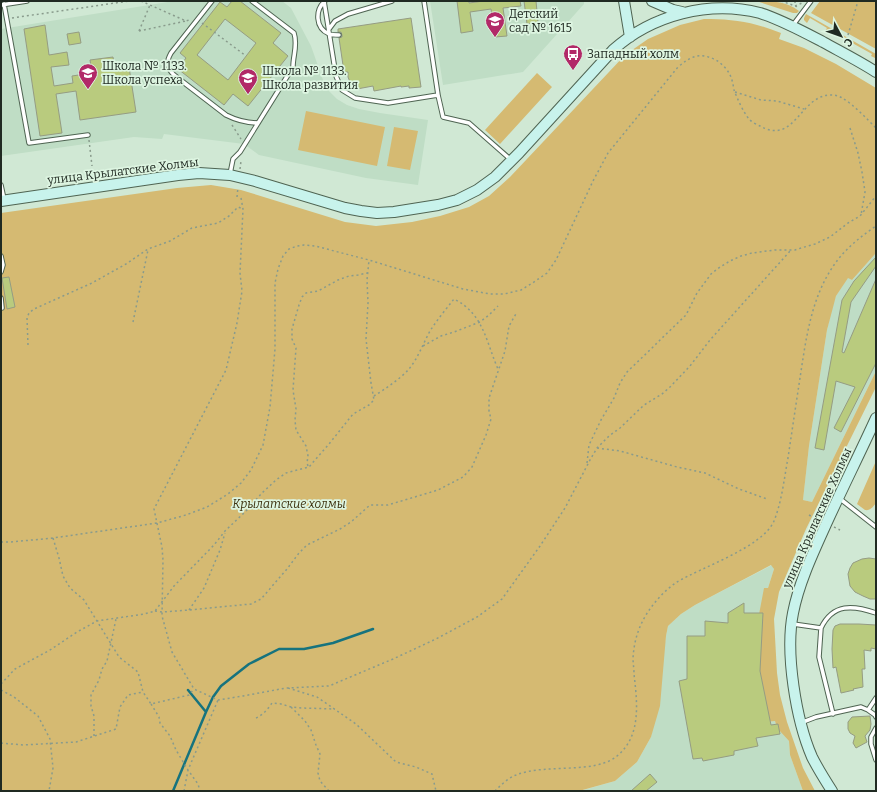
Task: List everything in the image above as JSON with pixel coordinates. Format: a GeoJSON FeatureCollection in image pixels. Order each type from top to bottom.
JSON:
{"type":"FeatureCollection","features":[{"type":"Feature","properties":{"kind":"street"},"geometry":{"type":"LineString","coordinates":[[624,1],[630,37]]}},
{"type":"Feature","properties":{"kind":"street"},"geometry":{"type":"LineString","coordinates":[[652,1],[672,10],[685,12]]}},
{"type":"Feature","properties":{"kind":"street","name":"улица Крылатские Холмы"},"geometry":{"type":"LineString","coordinates":[[2,201],[199,173],[230,175],[345,208],[377,213],[410,210],[457,200],[477,190],[495,177],[621,43],[660,20],[685,12],[708,8],[739,9],[765,15],[782,21],[876,72]]}},
{"type":"Feature","properties":{"kind":"street","name":"улица Крылатские Холмы"},"geometry":{"type":"LineString","coordinates":[[831,791],[812,756],[801,723],[795,694],[790,651],[791,624],[795,600],[800,585],[838,498],[876,418]]}},
{"type":"Feature","properties":{"kind":"lane"},"geometry":{"type":"LineString","coordinates":[[27,1],[2,5],[6,19],[28,143],[88,134]]}},
{"type":"Feature","properties":{"kind":"lane"},"geometry":{"type":"LineString","coordinates":[[212,1],[171,53],[168,60],[168,66],[174,75],[226,115],[242,121],[258,123]]}},
{"type":"Feature","properties":{"kind":"lane"},"geometry":{"type":"LineString","coordinates":[[230,175],[234,159],[240,152],[293,67],[296,45],[294,33],[252,1]]}},
{"type":"Feature","properties":{"kind":"lane"},"geometry":{"type":"LineString","coordinates":[[324,1],[336,76],[342,90],[356,98],[388,103],[438,95]]}},
{"type":"Feature","properties":{"kind":"lane"},"geometry":{"type":"LineString","coordinates":[[324,1],[320,6],[318,13],[320,26],[327,33],[339,35]]}},
{"type":"Feature","properties":{"kind":"lane"},"geometry":{"type":"LineString","coordinates":[[329,30],[335,21],[348,14],[392,1]]}},
{"type":"Feature","properties":{"kind":"lane"},"geometry":{"type":"LineString","coordinates":[[424,1],[438,95],[443,117],[469,123],[512,160]]}},
{"type":"Feature","properties":{"kind":"lane"},"geometry":{"type":"LineString","coordinates":[[792,26],[811,1]]}},
{"type":"Feature","properties":{"kind":"lane"},"geometry":{"type":"LineString","coordinates":[[1,185],[2,201]]}},
{"type":"Feature","properties":{"kind":"lane"},"geometry":{"type":"LineString","coordinates":[[1,256],[3,265],[1,272]]}},
{"type":"Feature","properties":{"kind":"lane"},"geometry":{"type":"LineString","coordinates":[[1,298],[2,308]]}},
{"type":"Feature","properties":{"kind":"lane"},"geometry":{"type":"LineString","coordinates":[[838,498],[876,527]]}},
{"type":"Feature","properties":{"kind":"lane"},"geometry":{"type":"LineString","coordinates":[[833,714],[819,657],[820,628],[824,620],[838,609],[847,607],[863,608],[876,613]]}},
{"type":"Feature","properties":{"kind":"lane"},"geometry":{"type":"LineString","coordinates":[[791,624],[820,628]]}},
{"type":"Feature","properties":{"kind":"lane"},"geometry":{"type":"LineString","coordinates":[[868,710],[876,698]]}},
{"type":"Feature","properties":{"kind":"lane"},"geometry":{"type":"LineString","coordinates":[[801,723],[816,717],[861,707],[868,710],[876,717]]}},
{"type":"Feature","properties":{"kind":"lane"},"geometry":{"type":"LineString","coordinates":[[876,728],[871,737],[871,744],[876,760]]}},
{"type":"Feature","properties":{"kind":"path"},"geometry":{"type":"LineString","coordinates":[[6,19],[129,1]]}},
{"type":"Feature","properties":{"kind":"path"},"geometry":{"type":"LineString","coordinates":[[141,1],[186,21]]}},
{"type":"Feature","properties":{"kind":"path"},"geometry":{"type":"LineString","coordinates":[[781,1],[800,9]]}},
{"type":"Feature","properties":{"kind":"path"},"geometry":{"type":"LineString","coordinates":[[794,1],[795,6]]}},
{"type":"Feature","properties":{"kind":"path"},"geometry":{"type":"LineString","coordinates":[[795,6],[806,1]]}},
{"type":"Feature","properties":{"kind":"path"},"geometry":{"type":"LineString","coordinates":[[848,35],[858,1]]}},
{"type":"Feature","properties":{"kind":"path"},"geometry":{"type":"LineString","coordinates":[[150,5],[139,31],[197,19],[246,56]]}},
{"type":"Feature","properties":{"kind":"path"},"geometry":{"type":"LineString","coordinates":[[1,542],[53,538],[157,523],[186,515],[207,507],[228,494],[241,483],[251,470],[263,445],[270,407],[275,349],[275,283],[283,256],[289,249],[304,245],[315,246],[369,260],[463,289],[490,294],[504,294],[520,290],[534,282],[547,272],[556,260],[593,181],[608,153],[678,68],[685,61],[693,57],[701,55],[710,56],[728,71],[738,100],[749,119],[760,127],[773,131],[786,129],[796,120],[810,103],[821,96],[833,95],[841,97],[848,102],[876,128]]}},
{"type":"Feature","properties":{"kind":"path"},"geometry":{"type":"LineString","coordinates":[[735,92],[760,100],[778,101],[804,109]]}},
{"type":"Feature","properties":{"kind":"path"},"geometry":{"type":"LineString","coordinates":[[226,115],[244,144]]}},
{"type":"Feature","properties":{"kind":"path"},"geometry":{"type":"LineString","coordinates":[[850,128],[858,152],[865,192],[860,216]]}},
{"type":"Feature","properties":{"kind":"path"},"geometry":{"type":"LineString","coordinates":[[88,134],[92,166]]}},
{"type":"Feature","properties":{"kind":"path"},"geometry":{"type":"LineString","coordinates":[[587,465],[589,446],[626,372],[686,315],[697,293],[711,274],[720,266],[741,256],[765,251],[801,248],[815,244],[830,237],[860,216],[876,196]]}},
{"type":"Feature","properties":{"kind":"path"},"geometry":{"type":"LineString","coordinates":[[241,198],[243,209],[240,273],[242,291],[237,323],[226,370],[154,509],[163,560],[162,616],[172,652],[194,689],[218,700],[286,688],[329,686],[436,639],[477,617],[502,599],[565,508],[597,448],[644,405],[662,394],[670,387],[791,250]]}},
{"type":"Feature","properties":{"kind":"path"},"geometry":{"type":"LineString","coordinates":[[28,344],[27,318],[29,313],[34,309],[92,283],[126,264],[148,249],[170,241],[192,228],[218,223],[229,216],[238,207],[243,209]]}},
{"type":"Feature","properties":{"kind":"path"},"geometry":{"type":"LineString","coordinates":[[495,791],[503,783],[515,776],[530,771],[594,766],[616,757],[624,749],[630,740],[636,718],[637,704],[633,661],[634,644],[638,630],[653,604],[675,583],[751,544],[767,531],[772,524],[777,512],[783,486],[809,327],[815,303],[826,277],[835,264],[858,239],[876,226]]}},
{"type":"Feature","properties":{"kind":"path"},"geometry":{"type":"LineString","coordinates":[[132,322],[148,249]]}},
{"type":"Feature","properties":{"kind":"path"},"geometry":{"type":"LineString","coordinates":[[155,611],[174,586],[214,545],[225,531],[276,480],[286,473],[309,467],[353,414],[370,405],[374,400],[366,339],[368,303],[367,280],[369,260]]}},
{"type":"Feature","properties":{"kind":"path"},"geometry":{"type":"LineString","coordinates":[[309,467],[307,463],[308,456],[306,446],[296,430],[296,409],[293,390],[296,348],[292,339],[292,329],[299,305],[302,297],[306,293],[318,291],[348,276],[368,273]]}},
{"type":"Feature","properties":{"kind":"path"},"geometry":{"type":"LineString","coordinates":[[374,396],[388,387],[408,370],[418,357],[430,331],[454,299],[464,304],[480,322],[498,370]]}},
{"type":"Feature","properties":{"kind":"path"},"geometry":{"type":"LineString","coordinates":[[423,347],[441,336],[480,322],[498,306]]}},
{"type":"Feature","properties":{"kind":"path"},"geometry":{"type":"LineString","coordinates":[[1,684],[15,669],[50,650],[77,632],[97,622],[155,611],[162,612],[251,604],[261,599],[307,544],[340,530],[370,505],[388,505],[438,490],[463,478],[472,467],[486,435],[491,419],[489,411],[489,398],[505,351],[509,326],[517,312]]}},
{"type":"Feature","properties":{"kind":"path"},"geometry":{"type":"LineString","coordinates":[[597,448],[620,451],[677,467],[705,473],[739,489],[767,499]]}},
{"type":"Feature","properties":{"kind":"path"},"geometry":{"type":"LineString","coordinates":[[189,610],[204,588],[220,550],[225,531]]}},
{"type":"Feature","properties":{"kind":"path"},"geometry":{"type":"LineString","coordinates":[[53,538],[63,576],[70,588],[84,600],[119,657],[138,672],[143,692],[159,716],[160,723],[170,736],[185,766],[198,784],[200,791]]}},
{"type":"Feature","properties":{"kind":"path"},"geometry":{"type":"LineString","coordinates":[[94,737],[94,716],[91,706],[91,695],[107,661],[116,619]]}},
{"type":"Feature","properties":{"kind":"path"},"geometry":{"type":"LineString","coordinates":[[286,688],[317,697],[356,724],[396,762],[416,767],[432,774],[436,791]]}},
{"type":"Feature","properties":{"kind":"path"},"geometry":{"type":"LineString","coordinates":[[151,704],[189,695],[194,689]]}},
{"type":"Feature","properties":{"kind":"path"},"geometry":{"type":"LineString","coordinates":[[1,690],[14,697],[38,716],[50,739],[53,768],[49,791]]}},
{"type":"Feature","properties":{"kind":"path"},"geometry":{"type":"LineString","coordinates":[[1,743],[23,746],[76,742],[94,737],[116,729],[120,707],[128,695],[143,692]]}},
{"type":"Feature","properties":{"kind":"path"},"geometry":{"type":"LineString","coordinates":[[184,791],[188,770],[218,700]]}},
{"type":"Feature","properties":{"kind":"path"},"geometry":{"type":"LineString","coordinates":[[256,718],[261,716],[272,703],[291,707],[321,710],[335,709]]}},
{"type":"Feature","properties":{"kind":"path"},"geometry":{"type":"LineString","coordinates":[[291,707],[305,721],[311,730],[320,754],[318,773],[320,781],[329,791]]}},
{"type":"Feature","properties":{"kind":"shaded area"},"geometry":{"type":"Polygon","coordinates":[[[174,1],[282,1],[291,8],[311,46],[323,80],[329,91],[337,99],[347,105],[359,109],[428,120],[418,185],[366,178],[259,155],[244,144],[164,134],[162,139],[134,137],[1,156],[1,29],[174,1]]]}},
{"type":"Feature","properties":{"kind":"shaded area","name":"Детский сад № 1615"},"geometry":{"type":"Polygon","coordinates":[[[430,1],[584,1],[584,4],[523,72],[443,85],[430,1]]]}},
{"type":"Feature","properties":{"kind":"shaded area"},"geometry":{"type":"Polygon","coordinates":[[[876,253],[876,371],[812,502],[803,500],[809,446],[832,307],[836,296],[848,277],[852,280],[876,253]]]}},
{"type":"Feature","properties":{"kind":"shaded area"},"geometry":{"type":"Polygon","coordinates":[[[772,565],[774,569],[768,588],[767,722],[775,721],[777,728],[789,741],[790,755],[803,791],[580,791],[615,781],[637,762],[651,737],[668,626],[681,614],[695,605],[772,565]]]}},
{"type":"Feature","properties":{"kind":"green space"},"geometry":{"type":"Polygon","coordinates":[[[756,1],[784,3],[799,11],[797,13],[793,13],[756,1]]]}},
{"type":"Feature","properties":{"kind":"green space"},"geometry":{"type":"Polygon","coordinates":[[[820,1],[876,1],[876,49],[811,13],[820,1]]]}},
{"type":"Feature","properties":{"kind":"green space"},"geometry":{"type":"Polygon","coordinates":[[[806,14],[876,54],[875,58],[871,56],[872,54],[829,30],[827,33],[825,31],[827,28],[810,18],[807,23],[804,20],[806,14]]]}},
{"type":"Feature","properties":{"kind":"green space","name":"Крылатские холмы"},"geometry":{"type":"Polygon","coordinates":[[[704,19],[744,22],[781,33],[779,39],[804,48],[836,64],[876,88],[876,253],[852,280],[848,278],[836,296],[827,330],[809,446],[803,500],[812,502],[876,371],[876,387],[806,529],[779,592],[774,619],[777,673],[780,695],[787,722],[803,768],[815,791],[803,791],[790,755],[789,741],[777,728],[775,721],[766,722],[758,667],[757,625],[764,588],[768,588],[774,569],[771,565],[695,605],[681,614],[668,626],[660,706],[651,737],[637,762],[615,781],[579,791],[1,791],[1,213],[177,188],[211,185],[241,190],[345,222],[376,226],[412,222],[440,216],[469,207],[489,196],[510,177],[625,55],[648,39],[680,25],[704,19]]]}},
{"type":"Feature","properties":{"kind":"green space"},"geometry":{"type":"Polygon","coordinates":[[[537,73],[552,87],[500,144],[485,130],[537,73]]]}},
{"type":"Feature","properties":{"kind":"green space"},"geometry":{"type":"Polygon","coordinates":[[[306,111],[385,127],[377,166],[298,150],[306,111]]]}},
{"type":"Feature","properties":{"kind":"green space"},"geometry":{"type":"Polygon","coordinates":[[[394,127],[418,131],[410,170],[387,166],[394,127]]]}},
{"type":"Feature","properties":{"kind":"green space"},"geometry":{"type":"Polygon","coordinates":[[[876,461],[876,503],[870,509],[865,510],[857,504],[876,461]]]}},
{"type":"Feature","properties":{"kind":"building"},"geometry":{"type":"Polygon","coordinates":[[[232,1],[240,1],[281,33],[273,43],[288,56],[248,106],[233,94],[224,105],[178,69],[186,58],[180,53],[220,2],[227,7],[232,1]],[[225,19],[197,55],[228,80],[256,43],[225,19]]]}},
{"type":"Feature","properties":{"kind":"building"},"geometry":{"type":"Polygon","coordinates":[[[457,1],[469,1],[469,3],[484,1],[520,1],[521,6],[503,8],[507,36],[495,37],[491,9],[470,12],[473,31],[461,33],[457,1]]]}},
{"type":"Feature","properties":{"kind":"building"},"geometry":{"type":"Polygon","coordinates":[[[524,1],[536,1],[538,22],[527,24],[524,1]]]}},
{"type":"Feature","properties":{"kind":"building"},"geometry":{"type":"Polygon","coordinates":[[[411,18],[421,87],[409,88],[409,86],[401,86],[374,91],[373,86],[357,89],[350,82],[348,72],[344,72],[339,38],[342,37],[342,35],[341,32],[338,32],[338,29],[411,18]]]}},
{"type":"Feature","properties":{"kind":"building"},"geometry":{"type":"Polygon","coordinates":[[[45,25],[49,55],[67,52],[69,65],[51,67],[54,86],[73,83],[72,76],[92,73],[90,60],[113,57],[115,70],[129,67],[136,112],[80,120],[76,91],[56,94],[62,133],[40,136],[24,29],[45,25]]]}},
{"type":"Feature","properties":{"kind":"building"},"geometry":{"type":"Polygon","coordinates":[[[79,32],[81,43],[69,45],[67,34],[79,32]]]}},
{"type":"Feature","properties":{"kind":"building"},"geometry":{"type":"Polygon","coordinates":[[[876,257],[876,266],[851,302],[842,352],[844,353],[876,279],[876,363],[841,432],[834,428],[855,387],[836,381],[824,450],[815,448],[842,300],[854,281],[876,257]]]}},
{"type":"Feature","properties":{"kind":"building"},"geometry":{"type":"Polygon","coordinates":[[[9,277],[15,307],[7,309],[2,278],[9,277]]]}},
{"type":"Feature","properties":{"kind":"building"},"geometry":{"type":"Polygon","coordinates":[[[869,558],[876,559],[876,599],[870,599],[855,592],[850,586],[848,574],[853,563],[869,558]]]}},
{"type":"Feature","properties":{"kind":"building"},"geometry":{"type":"Polygon","coordinates":[[[744,603],[744,613],[763,613],[760,671],[771,725],[778,724],[780,734],[756,738],[758,746],[734,751],[734,755],[703,761],[702,758],[693,759],[679,681],[687,679],[687,636],[705,636],[705,621],[728,623],[728,613],[744,603]]]}},
{"type":"Feature","properties":{"kind":"building"},"geometry":{"type":"Polygon","coordinates":[[[840,624],[876,625],[876,649],[871,648],[871,651],[864,650],[865,669],[862,669],[863,687],[841,693],[836,667],[833,668],[832,649],[833,630],[835,626],[840,624]]]}},
{"type":"Feature","properties":{"kind":"building"},"geometry":{"type":"Polygon","coordinates":[[[870,716],[870,730],[865,736],[867,742],[856,748],[853,743],[855,736],[850,733],[848,729],[848,722],[852,717],[870,716]]]}},
{"type":"Feature","properties":{"kind":"building"},"geometry":{"type":"Polygon","coordinates":[[[650,774],[657,782],[646,791],[631,791],[650,774]]]}},
{"type":"Feature","properties":{"kind":"waterway"},"geometry":{"type":"LineString","coordinates":[[206,712],[213,697],[221,686],[249,664],[279,649],[304,649],[333,643],[373,629]]}},
{"type":"Feature","properties":{"kind":"waterway"},"geometry":{"type":"LineString","coordinates":[[173,791],[206,712],[188,690]]}},
{"type":"Feature","properties":{"kind":"place","name":"Детский сад № 1615"},"geometry":{"type":"Point","coordinates":[495,38]}},
{"type":"Feature","properties":{"kind":"place","name":"Западный холм"},"geometry":{"type":"Point","coordinates":[573,71]}},
{"type":"Feature","properties":{"kind":"place","name":"Школа № 1133. Школа успеха"},"geometry":{"type":"Point","coordinates":[88,90]}},
{"type":"Feature","properties":{"kind":"place","name":"Школа № 1133. Школа развития"},"geometry":{"type":"Point","coordinates":[248,95]}}]}
